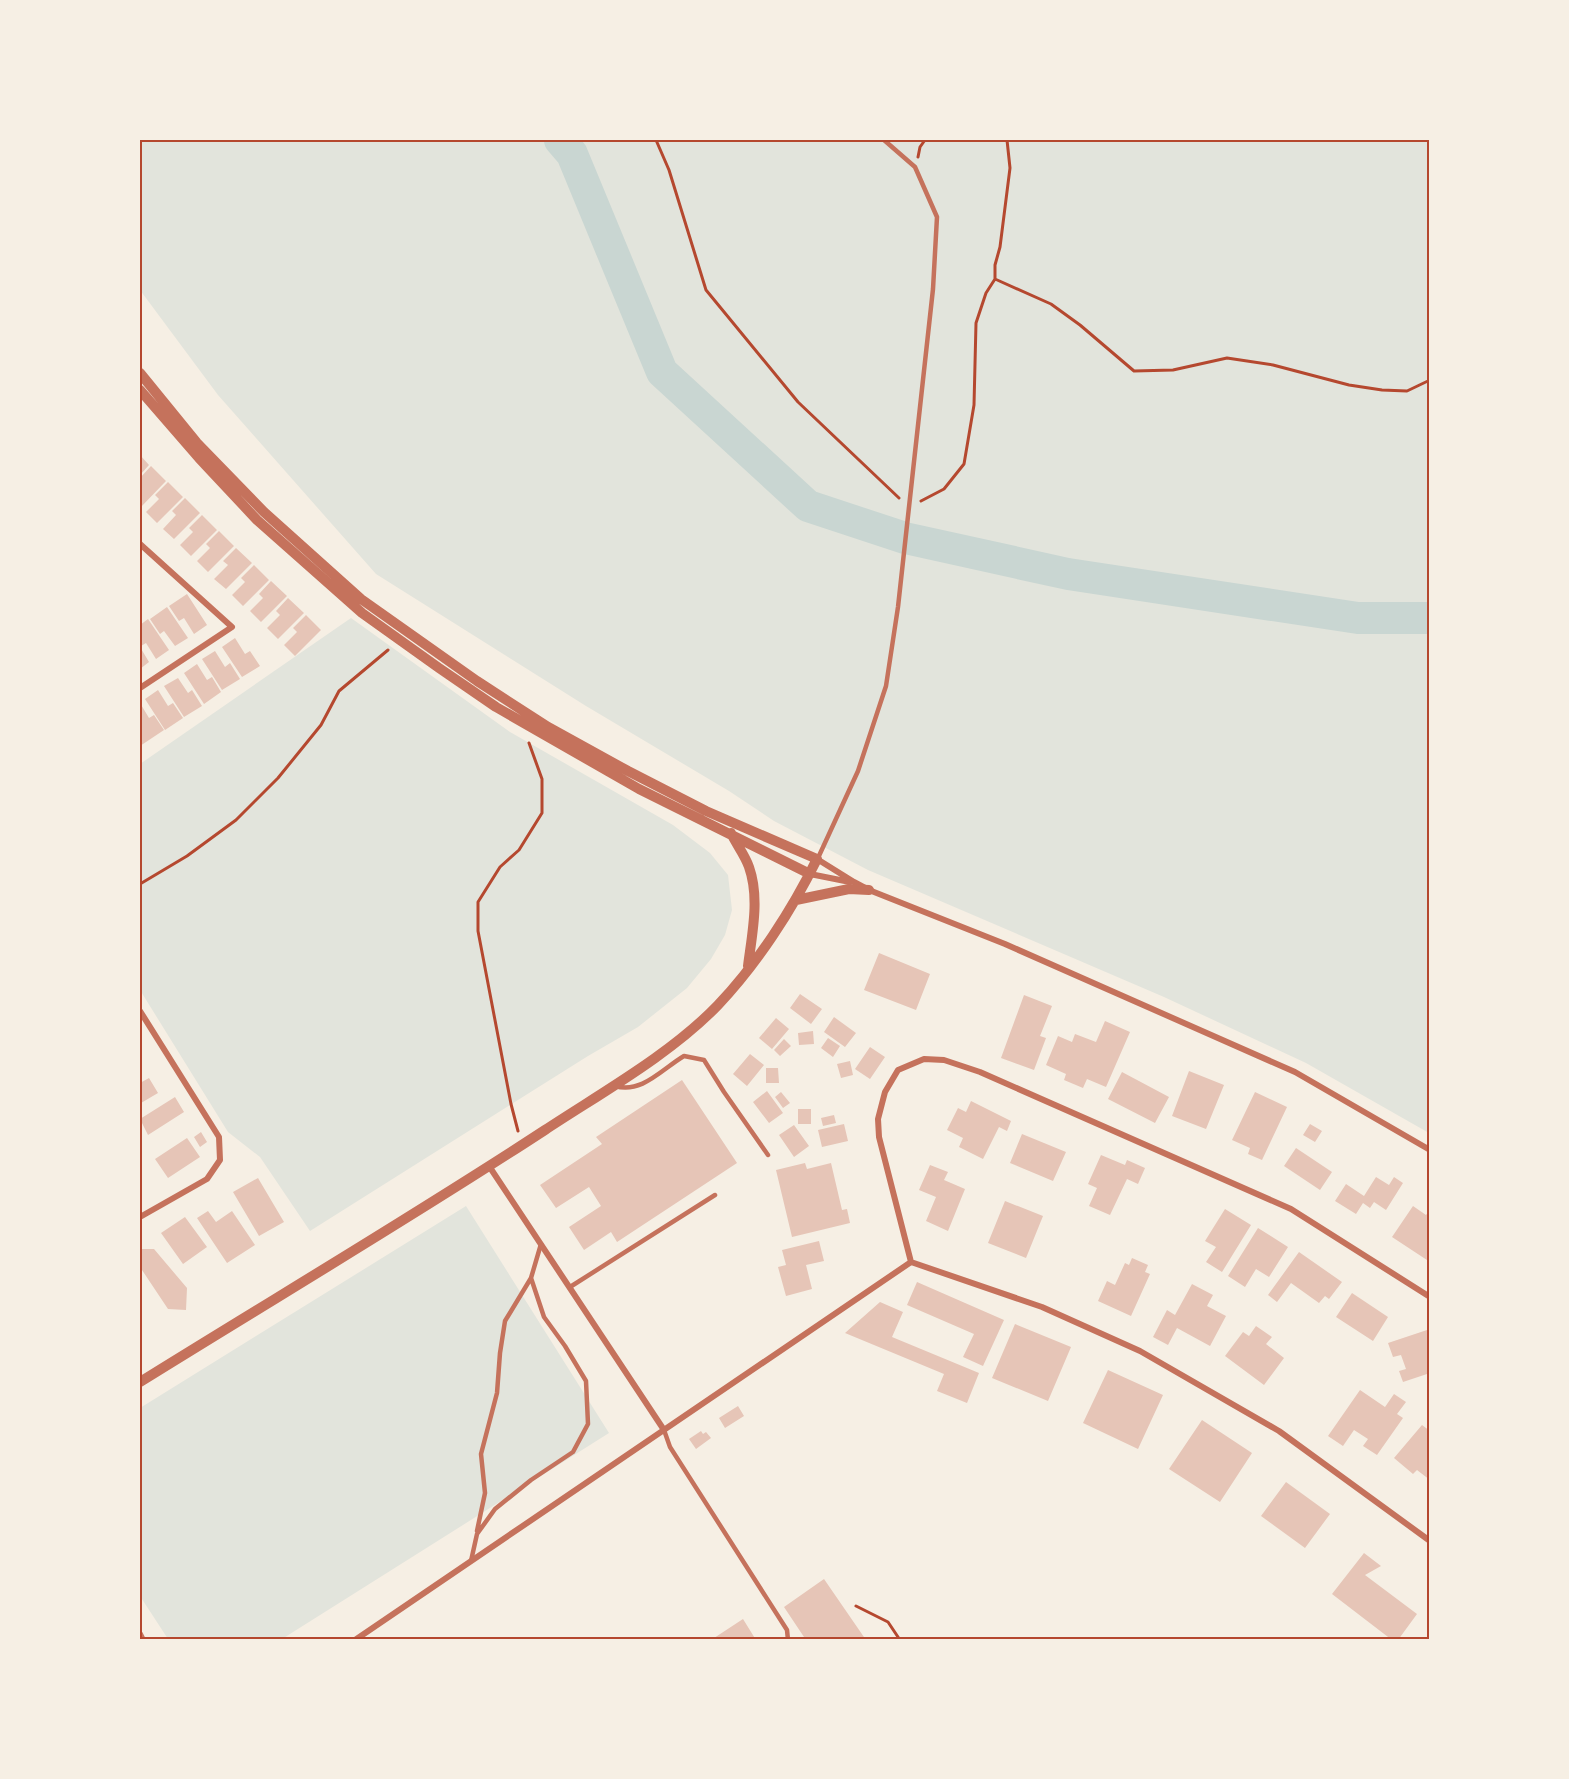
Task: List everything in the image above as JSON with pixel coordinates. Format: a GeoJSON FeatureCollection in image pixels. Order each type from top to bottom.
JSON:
{"type":"FeatureCollection","features":[{"type":"Feature","properties":{"kind":"street"},"geometry":{"type":"LineString","coordinates":[[140,373],[197,442],[264,512],[361,599],[477,681],[548,727],[706,811],[817,859],[869,890],[1005,944],[1295,1072],[1430,1150]]}},
{"type":"Feature","properties":{"kind":"street"},"geometry":{"type":"LineString","coordinates":[[140,390],[199,458],[257,519],[362,613],[458,681],[521,721],[639,789],[810,874],[854,882]]}},
{"type":"Feature","properties":{"kind":"street"},"geometry":{"type":"LineString","coordinates":[[140,544],[232,627],[140,688]]}},
{"type":"Feature","properties":{"kind":"street"},"geometry":{"type":"LineString","coordinates":[[731,833],[749,867],[754,890],[754,916],[748,969]]}},
{"type":"Feature","properties":{"kind":"street"},"geometry":{"type":"LineString","coordinates":[[140,1382],[522,1145],[651,1060],[693,1029],[718,1006],[748,969],[796,900],[817,859]]}},
{"type":"Feature","properties":{"kind":"street"},"geometry":{"type":"LineString","coordinates":[[796,900],[849,889],[869,890]]}},
{"type":"Feature","properties":{"kind":"street"},"geometry":{"type":"LineString","coordinates":[[140,1011],[219,1137],[220,1160],[207,1179],[140,1217]]}},
{"type":"Feature","properties":{"kind":"street"},"geometry":{"type":"LineString","coordinates":[[911,1262],[879,1137],[878,1119],[885,1092],[898,1070],[924,1059],[944,1060],[980,1072],[1292,1209],[1430,1298]]}},
{"type":"Feature","properties":{"kind":"street"},"geometry":{"type":"LineString","coordinates":[[489,1166],[664,1430]]}},
{"type":"Feature","properties":{"kind":"street"},"geometry":{"type":"LineString","coordinates":[[355,1640],[911,1262]]}},
{"type":"Feature","properties":{"kind":"street"},"geometry":{"type":"LineString","coordinates":[[911,1262],[1042,1307],[1140,1351],[1279,1431],[1430,1541]]}},
{"type":"Feature","properties":{"kind":"street"},"geometry":{"type":"LineString","coordinates":[[140,1634],[143,1640]]}},
{"type":"Feature","properties":{"kind":"lane"},"geometry":{"type":"LineString","coordinates":[[817,859],[858,771],[886,686],[893,648],[933,289],[937,217],[915,166],[884,140]]}},
{"type":"Feature","properties":{"kind":"lane"},"geometry":{"type":"LineString","coordinates":[[613,1085],[625,1089],[640,1085],[684,1056],[704,1060],[768,1155]]}},
{"type":"Feature","properties":{"kind":"lane"},"geometry":{"type":"LineString","coordinates":[[570,1287],[715,1195]]}},
{"type":"Feature","properties":{"kind":"lane"},"geometry":{"type":"LineString","coordinates":[[471,1561],[485,1493],[481,1454],[497,1393],[505,1321],[531,1278],[541,1244]]}},
{"type":"Feature","properties":{"kind":"lane"},"geometry":{"type":"LineString","coordinates":[[477,1534],[495,1509],[531,1479],[573,1452],[588,1424],[586,1381],[566,1346],[544,1317],[531,1278]]}},
{"type":"Feature","properties":{"kind":"lane"},"geometry":{"type":"LineString","coordinates":[[664,1430],[670,1447],[787,1630],[788,1640]]}},
{"type":"Feature","properties":{"kind":"path"},"geometry":{"type":"LineString","coordinates":[[656,140],[669,170],[706,290],[798,402],[909,507],[944,489],[964,464],[974,405],[976,322],[986,293],[995,279],[995,266],[1000,247],[1010,168],[1007,140]]}},
{"type":"Feature","properties":{"kind":"path"},"geometry":{"type":"LineString","coordinates":[[915,166],[920,147],[925,140]]}},
{"type":"Feature","properties":{"kind":"path"},"geometry":{"type":"LineString","coordinates":[[995,279],[1051,304],[1134,371],[1173,370],[1227,358],[1273,365],[1349,385],[1382,390],[1407,391],[1430,380]]}},
{"type":"Feature","properties":{"kind":"path"},"geometry":{"type":"LineString","coordinates":[[140,884],[187,856],[236,820],[278,778],[307,743],[321,725],[339,691],[399,640]]}},
{"type":"Feature","properties":{"kind":"path"},"geometry":{"type":"LineString","coordinates":[[521,721],[542,779],[542,813],[519,850],[500,867],[478,902],[478,931],[511,1104],[522,1145]]}},
{"type":"Feature","properties":{"kind":"path"},"geometry":{"type":"LineString","coordinates":[[856,1606],[888,1622],[900,1640]]}},
{"type":"Feature","properties":{"kind":"shaded area"},"geometry":{"type":"Polygon","coordinates":[[[140,140],[1429,140],[1429,1133],[1306,1063],[1164,997],[868,870],[774,821],[376,574],[218,395],[140,290],[140,140]]]}},
{"type":"Feature","properties":{"kind":"shaded area"},"geometry":{"type":"Polygon","coordinates":[[[351,618],[510,732],[673,825],[710,853],[728,875],[732,910],[725,935],[711,959],[687,988],[638,1027],[310,1231],[260,1157],[228,1132],[140,990],[140,764],[351,618]]]}},
{"type":"Feature","properties":{"kind":"shaded area"},"geometry":{"type":"Polygon","coordinates":[[[466,1206],[609,1433],[282,1639],[168,1639],[140,1596],[140,1408],[466,1206]]]}},
{"type":"Feature","properties":{"kind":"building"},"geometry":{"type":"Polygon","coordinates":[[[140,455],[149,465],[140,475],[140,455]]]}},
{"type":"Feature","properties":{"kind":"building"},"geometry":{"type":"Polygon","coordinates":[[[151,466],[166,481],[140,508],[142,483],[140,478],[151,466]]]}},
{"type":"Feature","properties":{"kind":"building"},"geometry":{"type":"Polygon","coordinates":[[[168,482],[183,497],[157,523],[146,512],[159,499],[155,495],[168,482]]]}},
{"type":"Feature","properties":{"kind":"building"},"geometry":{"type":"Polygon","coordinates":[[[185,498],[200,513],[174,539],[163,529],[176,515],[172,511],[185,498]]]}},
{"type":"Feature","properties":{"kind":"building"},"geometry":{"type":"Polygon","coordinates":[[[202,515],[217,530],[191,556],[180,545],[193,532],[189,528],[202,515]]]}},
{"type":"Feature","properties":{"kind":"building"},"geometry":{"type":"Polygon","coordinates":[[[219,531],[234,546],[208,572],[197,561],[210,548],[206,544],[219,531]]]}},
{"type":"Feature","properties":{"kind":"building"},"geometry":{"type":"Polygon","coordinates":[[[236,548],[252,563],[226,589],[214,579],[228,565],[223,561],[236,548]]]}},
{"type":"Feature","properties":{"kind":"building"},"geometry":{"type":"Polygon","coordinates":[[[254,565],[269,580],[243,606],[232,595],[245,582],[241,578],[254,565]]]}},
{"type":"Feature","properties":{"kind":"building"},"geometry":{"type":"Polygon","coordinates":[[[271,581],[287,596],[261,622],[250,611],[263,598],[259,594],[271,581]]]}},
{"type":"Feature","properties":{"kind":"building"},"geometry":{"type":"Polygon","coordinates":[[[187,594],[207,625],[194,634],[184,618],[179,621],[169,606],[187,594]]]}},
{"type":"Feature","properties":{"kind":"building"},"geometry":{"type":"Polygon","coordinates":[[[288,598],[304,613],[278,639],[267,628],[280,615],[276,611],[288,598]]]}},
{"type":"Feature","properties":{"kind":"building"},"geometry":{"type":"Polygon","coordinates":[[[167,607],[188,638],[175,646],[164,631],[160,634],[150,619],[167,607]]]}},
{"type":"Feature","properties":{"kind":"building"},"geometry":{"type":"Polygon","coordinates":[[[306,615],[321,630],[295,656],[284,645],[297,632],[293,628],[306,615]]]}},
{"type":"Feature","properties":{"kind":"building"},"geometry":{"type":"Polygon","coordinates":[[[148,619],[169,650],[156,659],[146,643],[141,646],[140,644],[140,625],[148,619]]]}},
{"type":"Feature","properties":{"kind":"building"},"geometry":{"type":"Polygon","coordinates":[[[235,638],[245,654],[250,651],[260,666],[242,677],[222,647],[235,638]]]}},
{"type":"Feature","properties":{"kind":"building"},"geometry":{"type":"Polygon","coordinates":[[[140,647],[149,662],[140,669],[140,647]]]}},
{"type":"Feature","properties":{"kind":"building"},"geometry":{"type":"Polygon","coordinates":[[[215,651],[225,667],[230,663],[240,679],[222,690],[202,659],[215,651]]]}},
{"type":"Feature","properties":{"kind":"building"},"geometry":{"type":"Polygon","coordinates":[[[197,664],[207,680],[212,677],[221,692],[204,704],[184,673],[197,664]]]}},
{"type":"Feature","properties":{"kind":"building"},"geometry":{"type":"Polygon","coordinates":[[[178,678],[188,693],[192,690],[202,706],[184,717],[164,686],[178,678]]]}},
{"type":"Feature","properties":{"kind":"building"},"geometry":{"type":"Polygon","coordinates":[[[158,690],[168,706],[173,703],[183,718],[165,730],[145,699],[158,690]]]}},
{"type":"Feature","properties":{"kind":"building"},"geometry":{"type":"Polygon","coordinates":[[[140,703],[149,718],[154,715],[164,730],[140,746],[140,703]]]}},
{"type":"Feature","properties":{"kind":"building"},"geometry":{"type":"Polygon","coordinates":[[[879,953],[930,974],[916,1010],[864,990],[879,953]]]}},
{"type":"Feature","properties":{"kind":"building"},"geometry":{"type":"Polygon","coordinates":[[[800,994],[822,1009],[811,1024],[790,1008],[800,994]]]}},
{"type":"Feature","properties":{"kind":"building"},"geometry":{"type":"Polygon","coordinates":[[[1024,995],[1052,1006],[1040,1036],[1046,1038],[1034,1070],[1001,1058],[1024,995]]]}},
{"type":"Feature","properties":{"kind":"building"},"geometry":{"type":"Polygon","coordinates":[[[834,1017],[856,1033],[845,1047],[824,1032],[834,1017]]]}},
{"type":"Feature","properties":{"kind":"building"},"geometry":{"type":"Polygon","coordinates":[[[776,1018],[789,1029],[772,1049],[759,1038],[776,1018]]]}},
{"type":"Feature","properties":{"kind":"building"},"geometry":{"type":"Polygon","coordinates":[[[1105,1021],[1130,1032],[1106,1087],[1087,1079],[1083,1088],[1064,1080],[1066,1074],[1046,1065],[1058,1036],[1072,1042],[1075,1034],[1096,1042],[1105,1021]]]}},
{"type":"Feature","properties":{"kind":"building"},"geometry":{"type":"Polygon","coordinates":[[[813,1031],[814,1044],[799,1045],[798,1033],[813,1031]]]}},
{"type":"Feature","properties":{"kind":"building"},"geometry":{"type":"Polygon","coordinates":[[[828,1038],[840,1046],[833,1057],[821,1048],[828,1038]]]}},
{"type":"Feature","properties":{"kind":"building"},"geometry":{"type":"Polygon","coordinates":[[[784,1039],[791,1046],[780,1056],[774,1050],[784,1039]]]}},
{"type":"Feature","properties":{"kind":"building"},"geometry":{"type":"Polygon","coordinates":[[[870,1047],[885,1057],[870,1079],[855,1069],[870,1047]]]}},
{"type":"Feature","properties":{"kind":"building"},"geometry":{"type":"Polygon","coordinates":[[[750,1054],[764,1065],[747,1086],[733,1074],[750,1054]]]}},
{"type":"Feature","properties":{"kind":"building"},"geometry":{"type":"Polygon","coordinates":[[[850,1061],[853,1075],[841,1078],[837,1064],[850,1061]]]}},
{"type":"Feature","properties":{"kind":"building"},"geometry":{"type":"Polygon","coordinates":[[[766,1068],[778,1068],[779,1083],[766,1083],[766,1068]]]}},
{"type":"Feature","properties":{"kind":"building"},"geometry":{"type":"Polygon","coordinates":[[[1189,1071],[1224,1085],[1206,1129],[1172,1116],[1189,1071]]]}},
{"type":"Feature","properties":{"kind":"building"},"geometry":{"type":"Polygon","coordinates":[[[1122,1072],[1169,1097],[1155,1123],[1108,1099],[1122,1072]]]}},
{"type":"Feature","properties":{"kind":"building"},"geometry":{"type":"Polygon","coordinates":[[[149,1078],[158,1093],[141,1103],[140,1083],[149,1078]]]}},
{"type":"Feature","properties":{"kind":"building"},"geometry":{"type":"Polygon","coordinates":[[[682,1080],[737,1163],[617,1242],[611,1232],[584,1250],[569,1227],[601,1206],[589,1187],[556,1208],[540,1185],[602,1144],[596,1137],[682,1080]]]}},
{"type":"Feature","properties":{"kind":"building"},"geometry":{"type":"Polygon","coordinates":[[[767,1091],[783,1113],[769,1123],[753,1102],[767,1091]]]}},
{"type":"Feature","properties":{"kind":"building"},"geometry":{"type":"Polygon","coordinates":[[[781,1092],[790,1103],[783,1108],[775,1097],[781,1092]]]}},
{"type":"Feature","properties":{"kind":"building"},"geometry":{"type":"Polygon","coordinates":[[[1255,1092],[1287,1107],[1262,1160],[1248,1154],[1250,1148],[1232,1140],[1255,1092]]]}},
{"type":"Feature","properties":{"kind":"building"},"geometry":{"type":"Polygon","coordinates":[[[175,1097],[184,1112],[148,1135],[140,1119],[175,1097]]]}},
{"type":"Feature","properties":{"kind":"building"},"geometry":{"type":"Polygon","coordinates":[[[971,1101],[1011,1121],[1007,1131],[999,1127],[983,1159],[959,1147],[963,1138],[947,1130],[958,1108],[966,1112],[971,1101]]]}},
{"type":"Feature","properties":{"kind":"building"},"geometry":{"type":"Polygon","coordinates":[[[798,1109],[811,1109],[811,1124],[798,1124],[798,1109]]]}},
{"type":"Feature","properties":{"kind":"building"},"geometry":{"type":"Polygon","coordinates":[[[834,1115],[836,1123],[823,1126],[821,1118],[834,1115]]]}},
{"type":"Feature","properties":{"kind":"building"},"geometry":{"type":"Polygon","coordinates":[[[844,1124],[848,1141],[822,1147],[818,1130],[844,1124]]]}},
{"type":"Feature","properties":{"kind":"building"},"geometry":{"type":"Polygon","coordinates":[[[1310,1124],[1322,1131],[1315,1142],[1303,1135],[1310,1124]]]}},
{"type":"Feature","properties":{"kind":"building"},"geometry":{"type":"Polygon","coordinates":[[[794,1125],[809,1146],[794,1157],[779,1135],[794,1125]]]}},
{"type":"Feature","properties":{"kind":"building"},"geometry":{"type":"Polygon","coordinates":[[[201,1132],[207,1142],[200,1147],[194,1137],[201,1132]]]}},
{"type":"Feature","properties":{"kind":"building"},"geometry":{"type":"Polygon","coordinates":[[[1022,1134],[1066,1152],[1053,1181],[1010,1163],[1022,1134]]]}},
{"type":"Feature","properties":{"kind":"building"},"geometry":{"type":"Polygon","coordinates":[[[187,1138],[200,1157],[168,1178],[155,1159],[187,1138]]]}},
{"type":"Feature","properties":{"kind":"building"},"geometry":{"type":"Polygon","coordinates":[[[1296,1148],[1332,1172],[1320,1190],[1284,1166],[1296,1148]]]}},
{"type":"Feature","properties":{"kind":"building"},"geometry":{"type":"Polygon","coordinates":[[[1101,1155],[1125,1165],[1127,1160],[1145,1168],[1138,1184],[1127,1179],[1110,1215],[1089,1206],[1097,1188],[1088,1184],[1101,1155]]]}},
{"type":"Feature","properties":{"kind":"building"},"geometry":{"type":"Polygon","coordinates":[[[805,1163],[807,1169],[831,1163],[842,1210],[847,1209],[850,1223],[792,1237],[776,1170],[805,1163]]]}},
{"type":"Feature","properties":{"kind":"building"},"geometry":{"type":"Polygon","coordinates":[[[930,1165],[948,1172],[944,1180],[965,1189],[948,1231],[926,1221],[936,1197],[919,1190],[930,1165]]]}},
{"type":"Feature","properties":{"kind":"building"},"geometry":{"type":"Polygon","coordinates":[[[1376,1177],[1389,1185],[1394,1177],[1403,1183],[1386,1210],[1374,1202],[1370,1208],[1363,1203],[1356,1214],[1335,1201],[1346,1184],[1364,1196],[1376,1177]]]}},
{"type":"Feature","properties":{"kind":"building"},"geometry":{"type":"Polygon","coordinates":[[[258,1178],[284,1222],[259,1236],[233,1192],[258,1178]]]}},
{"type":"Feature","properties":{"kind":"building"},"geometry":{"type":"Polygon","coordinates":[[[1005,1201],[1043,1216],[1026,1258],[988,1243],[1005,1201]]]}},
{"type":"Feature","properties":{"kind":"building"},"geometry":{"type":"Polygon","coordinates":[[[1413,1206],[1426,1215],[1430,1210],[1430,1262],[1392,1237],[1413,1206]]]}},
{"type":"Feature","properties":{"kind":"building"},"geometry":{"type":"Polygon","coordinates":[[[1225,1209],[1251,1225],[1222,1272],[1206,1262],[1216,1247],[1205,1241],[1225,1209]]]}},
{"type":"Feature","properties":{"kind":"building"},"geometry":{"type":"Polygon","coordinates":[[[208,1211],[216,1222],[232,1211],[255,1245],[227,1263],[197,1218],[208,1211]]]}},
{"type":"Feature","properties":{"kind":"building"},"geometry":{"type":"Polygon","coordinates":[[[185,1217],[207,1247],[183,1264],[161,1233],[185,1217]]]}},
{"type":"Feature","properties":{"kind":"building"},"geometry":{"type":"Polygon","coordinates":[[[1258,1228],[1288,1247],[1269,1277],[1256,1269],[1245,1287],[1228,1276],[1258,1228]]]}},
{"type":"Feature","properties":{"kind":"building"},"geometry":{"type":"Polygon","coordinates":[[[819,1241],[824,1261],[806,1265],[812,1289],[786,1296],[778,1267],[786,1265],[782,1250],[819,1241]]]}},
{"type":"Feature","properties":{"kind":"building"},"geometry":{"type":"Polygon","coordinates":[[[140,1249],[154,1249],[187,1288],[186,1310],[168,1309],[140,1267],[140,1249]]]}},
{"type":"Feature","properties":{"kind":"building"},"geometry":{"type":"Polygon","coordinates":[[[1299,1252],[1342,1282],[1329,1299],[1325,1296],[1319,1303],[1291,1283],[1277,1302],[1268,1295],[1299,1252]]]}},
{"type":"Feature","properties":{"kind":"building"},"geometry":{"type":"Polygon","coordinates":[[[1132,1258],[1148,1265],[1145,1272],[1150,1274],[1131,1316],[1098,1301],[1107,1281],[1115,1285],[1125,1263],[1129,1265],[1132,1258]]]}},
{"type":"Feature","properties":{"kind":"building"},"geometry":{"type":"Polygon","coordinates":[[[917,1282],[1004,1320],[983,1366],[963,1357],[974,1334],[907,1305],[917,1282]]]}},
{"type":"Feature","properties":{"kind":"building"},"geometry":{"type":"Polygon","coordinates":[[[1192,1284],[1213,1295],[1207,1306],[1226,1316],[1210,1346],[1177,1328],[1168,1345],[1153,1337],[1167,1310],[1175,1315],[1192,1284]]]}},
{"type":"Feature","properties":{"kind":"building"},"geometry":{"type":"Polygon","coordinates":[[[1352,1293],[1388,1317],[1373,1341],[1336,1317],[1352,1293]]]}},
{"type":"Feature","properties":{"kind":"building"},"geometry":{"type":"Polygon","coordinates":[[[880,1302],[903,1312],[892,1337],[979,1373],[967,1403],[937,1391],[944,1374],[845,1333],[880,1302]]]}},
{"type":"Feature","properties":{"kind":"building"},"geometry":{"type":"Polygon","coordinates":[[[1015,1324],[1071,1347],[1048,1401],[992,1378],[1015,1324]]]}},
{"type":"Feature","properties":{"kind":"building"},"geometry":{"type":"Polygon","coordinates":[[[1256,1326],[1272,1337],[1266,1344],[1284,1358],[1264,1385],[1225,1356],[1243,1332],[1249,1336],[1256,1326]]]}},
{"type":"Feature","properties":{"kind":"building"},"geometry":{"type":"Polygon","coordinates":[[[1430,1329],[1430,1348],[1427,1348],[1430,1355],[1430,1373],[1403,1382],[1399,1371],[1406,1369],[1401,1355],[1393,1357],[1388,1343],[1430,1329]]]}},
{"type":"Feature","properties":{"kind":"building"},"geometry":{"type":"Polygon","coordinates":[[[1108,1370],[1163,1395],[1138,1449],[1083,1423],[1108,1370]]]}},
{"type":"Feature","properties":{"kind":"building"},"geometry":{"type":"Polygon","coordinates":[[[1360,1390],[1385,1407],[1394,1394],[1406,1402],[1397,1414],[1403,1418],[1377,1455],[1363,1446],[1368,1439],[1354,1430],[1343,1446],[1328,1436],[1360,1390]]]}},
{"type":"Feature","properties":{"kind":"building"},"geometry":{"type":"Polygon","coordinates":[[[738,1406],[744,1416],[725,1428],[719,1418],[738,1406]]]}},
{"type":"Feature","properties":{"kind":"building"},"geometry":{"type":"Polygon","coordinates":[[[1202,1420],[1252,1453],[1220,1502],[1169,1469],[1202,1420]]]}},
{"type":"Feature","properties":{"kind":"building"},"geometry":{"type":"Polygon","coordinates":[[[1422,1425],[1430,1431],[1430,1480],[1417,1470],[1413,1474],[1394,1458],[1422,1425]]]}},
{"type":"Feature","properties":{"kind":"building"},"geometry":{"type":"Polygon","coordinates":[[[701,1431],[703,1434],[706,1432],[711,1438],[696,1449],[689,1439],[701,1431]]]}},
{"type":"Feature","properties":{"kind":"building"},"geometry":{"type":"Polygon","coordinates":[[[1286,1482],[1330,1514],[1305,1548],[1261,1516],[1286,1482]]]}},
{"type":"Feature","properties":{"kind":"building"},"geometry":{"type":"Polygon","coordinates":[[[1364,1553],[1381,1566],[1365,1575],[1417,1614],[1398,1640],[1392,1640],[1332,1594],[1364,1553]]]}},
{"type":"Feature","properties":{"kind":"building"},"geometry":{"type":"Polygon","coordinates":[[[824,1579],[866,1640],[806,1640],[784,1607],[824,1579]]]}},
{"type":"Feature","properties":{"kind":"building"},"geometry":{"type":"Polygon","coordinates":[[[743,1619],[756,1640],[711,1640],[743,1619]]]}},
{"type":"Feature","properties":{"kind":"waterway"},"geometry":{"type":"LineString","coordinates":[[560,140],[572,154],[662,372],[808,506],[905,538],[1068,574],[1358,618],[1430,618]]}}]}
